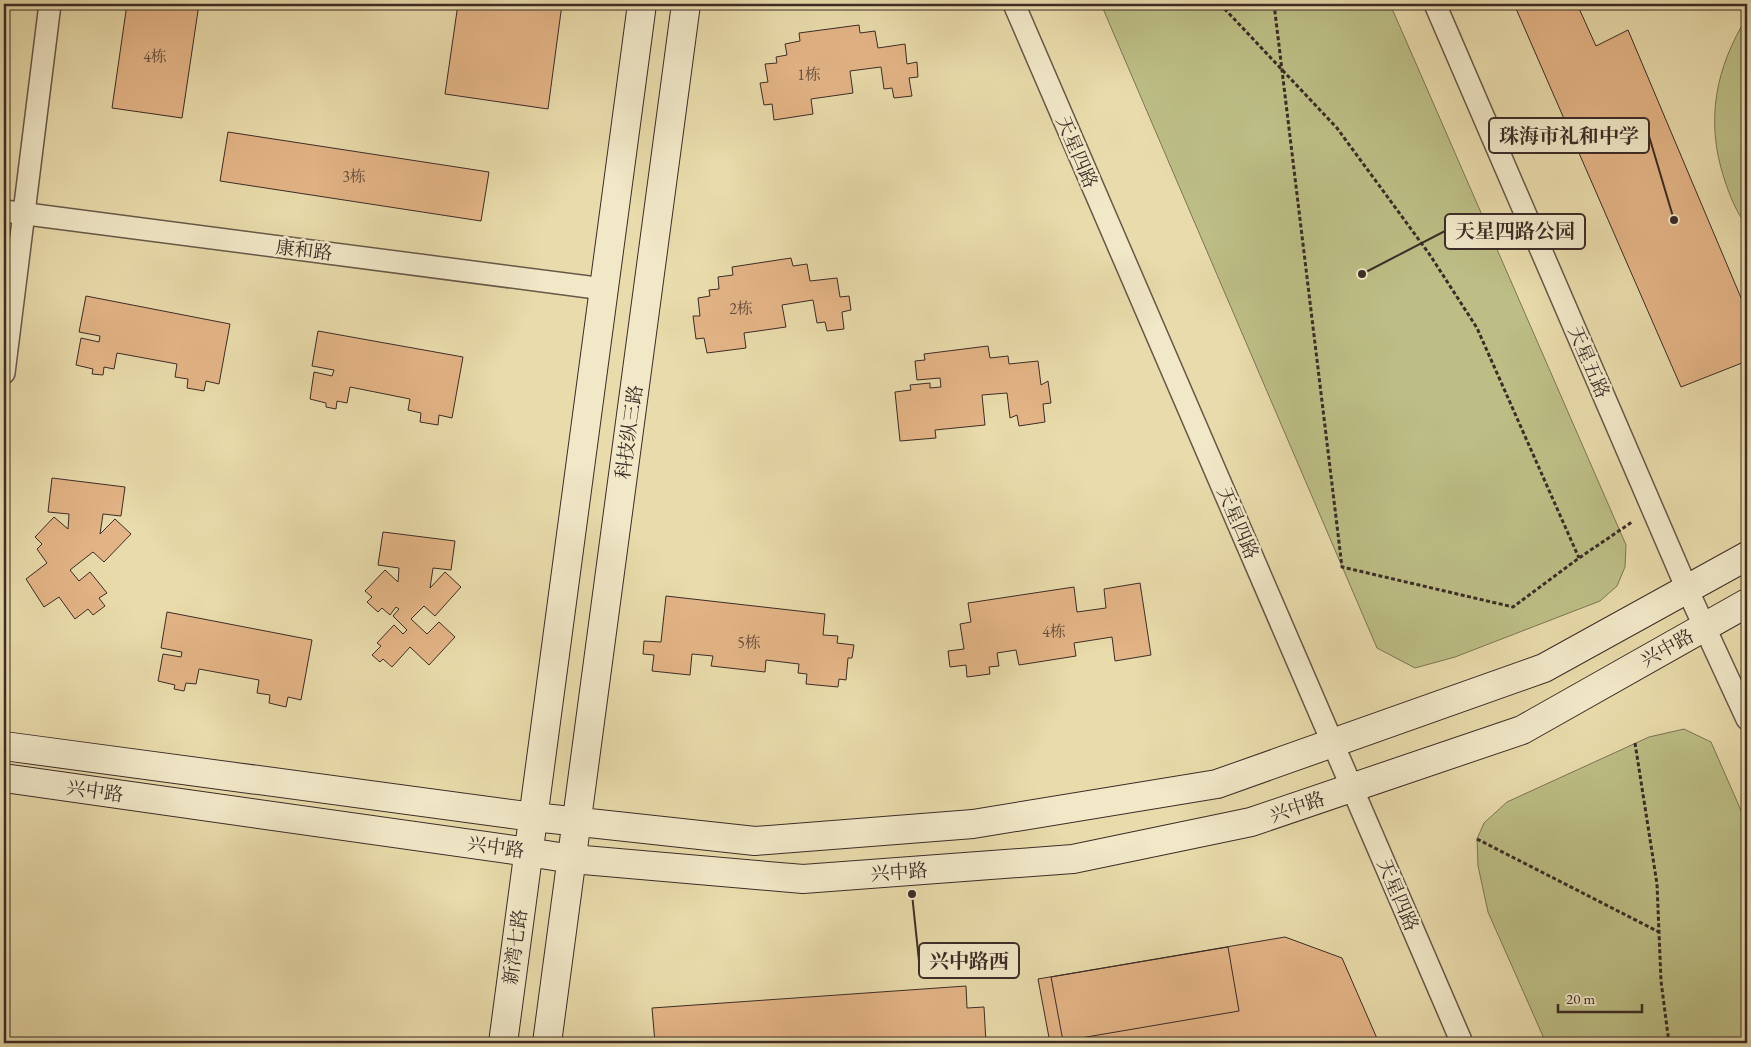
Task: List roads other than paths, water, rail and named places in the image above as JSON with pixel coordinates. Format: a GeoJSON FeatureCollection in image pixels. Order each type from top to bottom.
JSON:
{"type":"FeatureCollection","features":[{"type":"Feature","properties":{"kind":"street"},"geometry":{"type":"LineString","coordinates":[[4,373],[14,213],[50,4]]}},
{"type":"Feature","properties":{"kind":"street"},"geometry":{"type":"LineString","coordinates":[[528,852],[642,4]]}},
{"type":"Feature","properties":{"kind":"street","name":"科技纵三路"},"geometry":{"type":"LineString","coordinates":[[572,860],[686,4]]}},
{"type":"Feature","properties":{"kind":"street","name":"天星四路"},"geometry":{"type":"LineString","coordinates":[[1014,4],[1462,1043]]}},
{"type":"Feature","properties":{"kind":"street","name":"天星五路"},"geometry":{"type":"LineString","coordinates":[[1435,4],[1687,589],[1747,719]]}},
{"type":"Feature","properties":{"kind":"street","name":"康和路"},"geometry":{"type":"LineString","coordinates":[[14,213],[604,289]]}},
{"type":"Feature","properties":{"kind":"street","name":"兴中路"},"geometry":{"type":"LineString","coordinates":[[4,746],[576,822],[755,841],[972,824],[1217,784],[1544,668],[1747,556]]}},
{"type":"Feature","properties":{"kind":"street","name":"兴中路"},"geometry":{"type":"LineString","coordinates":[[4,778],[528,852],[572,860],[802,879],[1073,859],[1251,822],[1522,730],[1747,603]]}},
{"type":"Feature","properties":{"kind":"street","name":"新湾七路"},"geometry":{"type":"LineString","coordinates":[[503,1043],[528,852]]}},
{"type":"Feature","properties":{"kind":"street"},"geometry":{"type":"LineString","coordinates":[[547,1043],[572,860]]}},
{"type":"Feature","properties":{"kind":"place","name":"珠海市礼和中学"},"geometry":{"type":"Point","coordinates":[1674,220]}},
{"type":"Feature","properties":{"kind":"place","name":"天星四路公园"},"geometry":{"type":"Point","coordinates":[1362,274]}},
{"type":"Feature","properties":{"kind":"place","name":"兴中路西"},"geometry":{"type":"Point","coordinates":[912,894]}}]}
